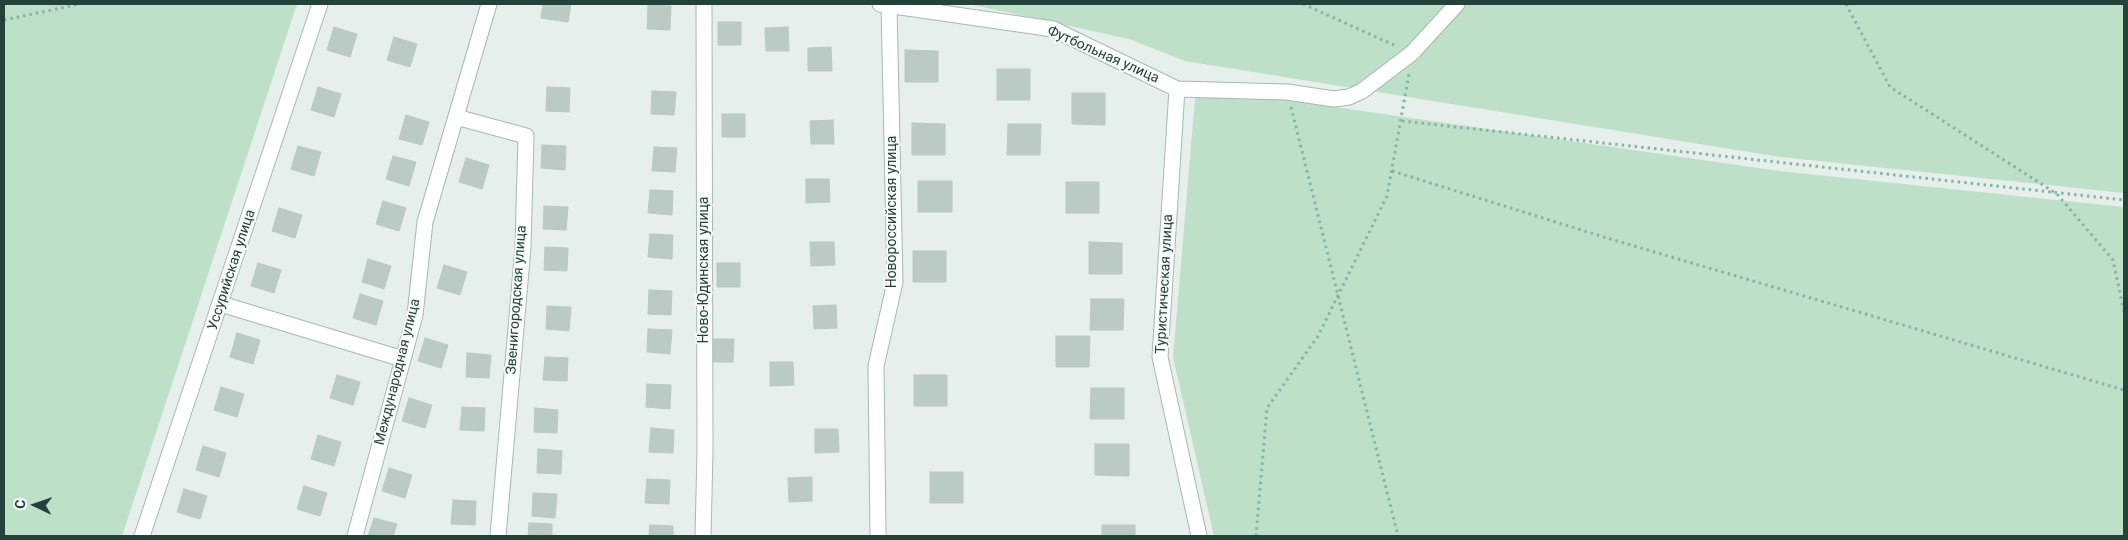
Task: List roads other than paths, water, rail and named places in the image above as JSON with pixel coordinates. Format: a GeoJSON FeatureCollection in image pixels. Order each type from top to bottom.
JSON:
{"type":"FeatureCollection","features":[{"type":"Feature","properties":{"kind":"street","name":"Уссурийская улица"},"geometry":{"type":"LineString","coordinates":[[142,536],[320,4]]}},
{"type":"Feature","properties":{"kind":"street","name":"Международная улица"},"geometry":{"type":"LineString","coordinates":[[354,536],[414,315],[425,222],[489,4]]}},
{"type":"Feature","properties":{"kind":"street","name":"Ново-Юдинская улица"},"geometry":{"type":"LineString","coordinates":[[703,536],[705,452],[704,4]]}},
{"type":"Feature","properties":{"kind":"street","name":"Футбольная улица"},"geometry":{"type":"LineString","coordinates":[[884,4],[1053,29],[1177,89]]}},
{"type":"Feature","properties":{"kind":"street","name":"Новороссийская улица"},"geometry":{"type":"LineString","coordinates":[[878,536],[876,366],[895,282],[884,4]]}},
{"type":"Feature","properties":{"kind":"street"},"geometry":{"type":"LineString","coordinates":[[1177,89],[1287,92],[1334,99],[1348,97],[1362,90],[1412,53],[1457,4]]}},
{"type":"Feature","properties":{"kind":"street","name":"Туристическая улица"},"geometry":{"type":"LineString","coordinates":[[1177,89],[1160,357],[1199,536]]}},
{"type":"Feature","properties":{"kind":"street","name":"Звенигородская улица"},"geometry":{"type":"LineString","coordinates":[[456,117],[526,136],[523,247],[498,536]]}},
{"type":"Feature","properties":{"kind":"street"},"geometry":{"type":"LineString","coordinates":[[221,304],[403,359]]}}]}
